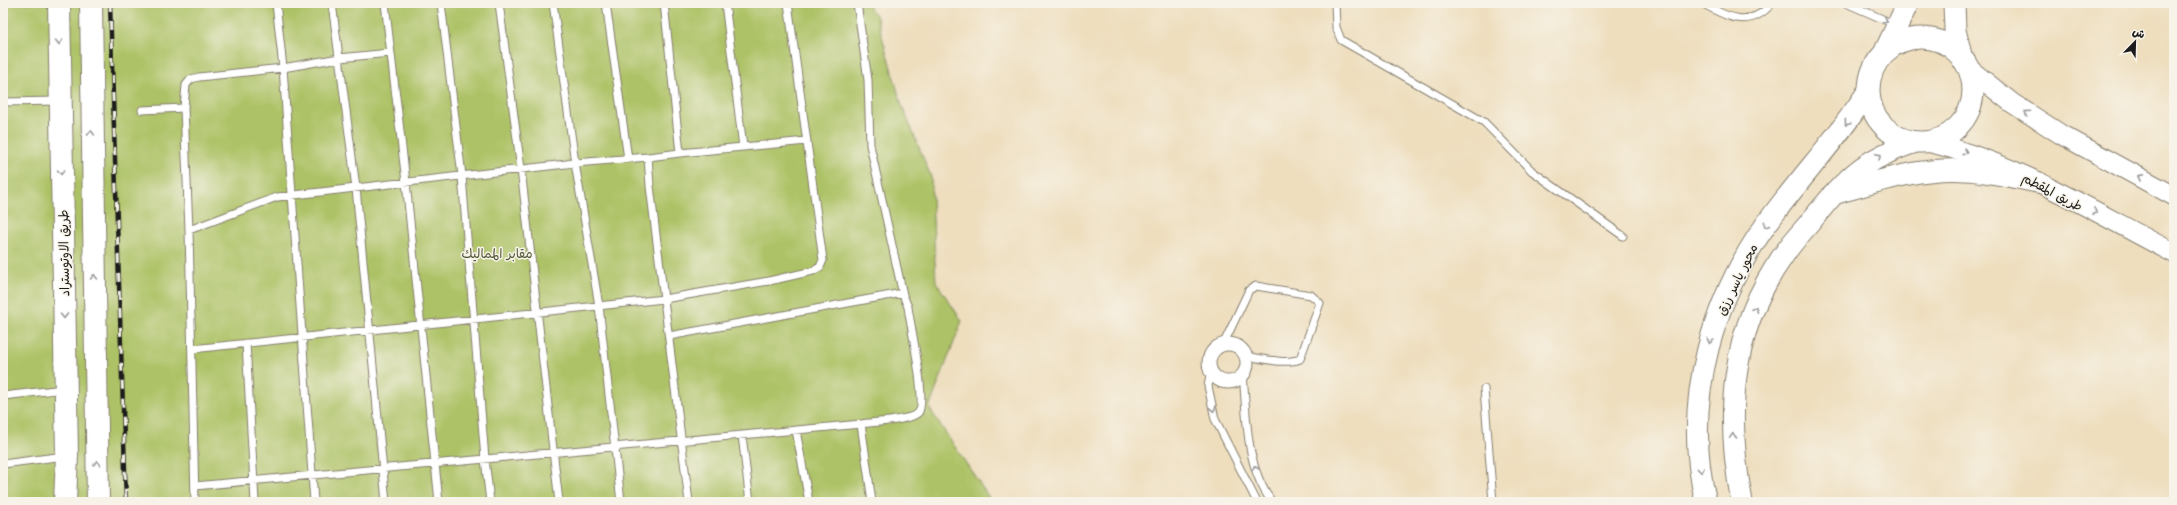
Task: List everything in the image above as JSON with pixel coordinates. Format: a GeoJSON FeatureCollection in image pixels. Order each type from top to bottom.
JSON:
{"type":"FeatureCollection","features":[{"type":"Feature","properties":{"kind":"highway","name":"طريق الاوتوستراد"},"geometry":{"type":"LineString","coordinates":[[59,3],[67,455],[65,502]]}},
{"type":"Feature","properties":{"kind":"highway"},"geometry":{"type":"LineString","coordinates":[[91,3],[95,111],[98,502]]}},
{"type":"Feature","properties":{"kind":"main road"},"geometry":{"type":"LineString","coordinates":[[1742,502],[1733,443],[1732,416],[1736,376],[1744,336],[1765,286],[1785,253],[1832,194],[1861,166],[1879,156],[1951,133],[1967,114],[1972,102],[1973,89],[1955,30],[1954,3]]}},
{"type":"Feature","properties":{"kind":"main road"},"geometry":{"type":"LineString","coordinates":[[1905,4],[1899,26],[1873,70],[1868,91],[1870,102],[1879,122],[1896,136],[1922,142]]}},
{"type":"Feature","properties":{"kind":"main road"},"geometry":{"type":"LineString","coordinates":[[1885,52],[1904,41],[1925,38],[1946,44],[1965,63],[2012,103],[2062,135],[2174,196]]}},
{"type":"Feature","properties":{"kind":"main road","name":"محور ياسر رزق"},"geometry":{"type":"LineString","coordinates":[[1706,502],[1700,469],[1698,417],[1704,366],[1719,312],[1736,273],[1762,231],[1840,133],[1868,91]]}},
{"type":"Feature","properties":{"kind":"main road","name":"طريق المقطم"},"geometry":{"type":"LineString","coordinates":[[1922,142],[1980,156],[2037,182],[2174,253]]}},
{"type":"Feature","properties":{"kind":"main road"},"geometry":{"type":"LineString","coordinates":[[1832,194],[1892,177],[1940,170],[1988,172],[2037,182]]}},
{"type":"Feature","properties":{"kind":"street"},"geometry":{"type":"LineString","coordinates":[[1223,345],[1236,346],[1245,356],[1246,362],[1243,374],[1238,379],[1226,382],[1214,376],[1210,371],[1210,358],[1212,352],[1223,345]]}},
{"type":"Feature","properties":{"kind":"lane"},"geometry":{"type":"LineString","coordinates":[[276,3],[294,195],[314,502]]}},
{"type":"Feature","properties":{"kind":"lane"},"geometry":{"type":"LineString","coordinates":[[332,3],[356,188],[386,502]]}},
{"type":"Feature","properties":{"kind":"lane"},"geometry":{"type":"LineString","coordinates":[[384,3],[406,182],[439,502]]}},
{"type":"Feature","properties":{"kind":"lane"},"geometry":{"type":"LineString","coordinates":[[441,3],[462,176],[485,459],[490,502]]}},
{"type":"Feature","properties":{"kind":"lane"},"geometry":{"type":"LineString","coordinates":[[499,3],[521,169],[559,502]]}},
{"type":"Feature","properties":{"kind":"lane"},"geometry":{"type":"LineString","coordinates":[[553,3],[575,163],[599,306],[621,502]]}},
{"type":"Feature","properties":{"kind":"lane"},"geometry":{"type":"LineString","coordinates":[[606,3],[628,159]]}},
{"type":"Feature","properties":{"kind":"lane"},"geometry":{"type":"LineString","coordinates":[[664,3],[680,153]]}},
{"type":"Feature","properties":{"kind":"lane"},"geometry":{"type":"LineString","coordinates":[[725,3],[743,147]]}},
{"type":"Feature","properties":{"kind":"lane"},"geometry":{"type":"LineString","coordinates":[[192,349],[664,299],[769,281],[813,271],[820,267],[823,260],[788,3]]}},
{"type":"Feature","properties":{"kind":"lane"},"geometry":{"type":"LineString","coordinates":[[195,486],[861,424],[908,417],[917,414],[921,409],[921,390],[908,307],[903,295],[870,145],[868,80],[857,3]]}},
{"type":"Feature","properties":{"kind":"lane"},"geometry":{"type":"LineString","coordinates":[[1335,3],[1336,27],[1340,40],[1484,122],[1532,171],[1623,236]]}},
{"type":"Feature","properties":{"kind":"lane"},"geometry":{"type":"LineString","coordinates":[[1702,3],[1726,17],[1744,20],[1758,15],[1772,3]]}},
{"type":"Feature","properties":{"kind":"lane"},"geometry":{"type":"LineString","coordinates":[[1846,3],[1899,26]]}},
{"type":"Feature","properties":{"kind":"lane"},"geometry":{"type":"LineString","coordinates":[[195,502],[189,230],[184,108],[186,85],[191,79],[283,68],[339,58],[390,53]]}},
{"type":"Feature","properties":{"kind":"lane"},"geometry":{"type":"LineString","coordinates":[[3,102],[60,100]]}},
{"type":"Feature","properties":{"kind":"lane"},"geometry":{"type":"LineString","coordinates":[[142,110],[184,108]]}},
{"type":"Feature","properties":{"kind":"lane"},"geometry":{"type":"LineString","coordinates":[[189,230],[277,197],[575,163],[807,141]]}},
{"type":"Feature","properties":{"kind":"lane"},"geometry":{"type":"LineString","coordinates":[[648,156],[664,299],[690,502]]}},
{"type":"Feature","properties":{"kind":"lane"},"geometry":{"type":"LineString","coordinates":[[1223,345],[1249,290],[1252,287],[1256,286],[1310,295],[1320,303],[1300,359],[1295,361],[1245,356]]}},
{"type":"Feature","properties":{"kind":"lane"},"geometry":{"type":"LineString","coordinates":[[669,336],[897,294],[903,295]]}},
{"type":"Feature","properties":{"kind":"lane"},"geometry":{"type":"LineString","coordinates":[[246,343],[256,502]]}},
{"type":"Feature","properties":{"kind":"lane"},"geometry":{"type":"LineString","coordinates":[[1210,371],[1208,386],[1214,419],[1258,502]]}},
{"type":"Feature","properties":{"kind":"lane"},"geometry":{"type":"LineString","coordinates":[[1243,374],[1251,451],[1261,488],[1272,502]]}},
{"type":"Feature","properties":{"kind":"lane"},"geometry":{"type":"LineString","coordinates":[[3,396],[65,389]]}},
{"type":"Feature","properties":{"kind":"lane"},"geometry":{"type":"LineString","coordinates":[[1484,390],[1493,502]]}},
{"type":"Feature","properties":{"kind":"lane"},"geometry":{"type":"LineString","coordinates":[[861,424],[872,502]]}},
{"type":"Feature","properties":{"kind":"lane"},"geometry":{"type":"LineString","coordinates":[[796,430],[809,502]]}},
{"type":"Feature","properties":{"kind":"lane"},"geometry":{"type":"LineString","coordinates":[[742,435],[750,502]]}},
{"type":"Feature","properties":{"kind":"lane"},"geometry":{"type":"LineString","coordinates":[[3,464],[67,455]]}},
{"type":"Feature","properties":{"kind":"green space","name":"مقابر المماليك"},"geometry":{"type":"Polygon","coordinates":[[[3,3],[865,3],[876,15],[901,103],[931,177],[936,282],[962,321],[929,408],[992,502],[3,502],[3,3]]]}},
{"type":"Feature","properties":{"kind":"railway"},"geometry":{"type":"LineString","coordinates":[[110,3],[126,502]]}}]}
